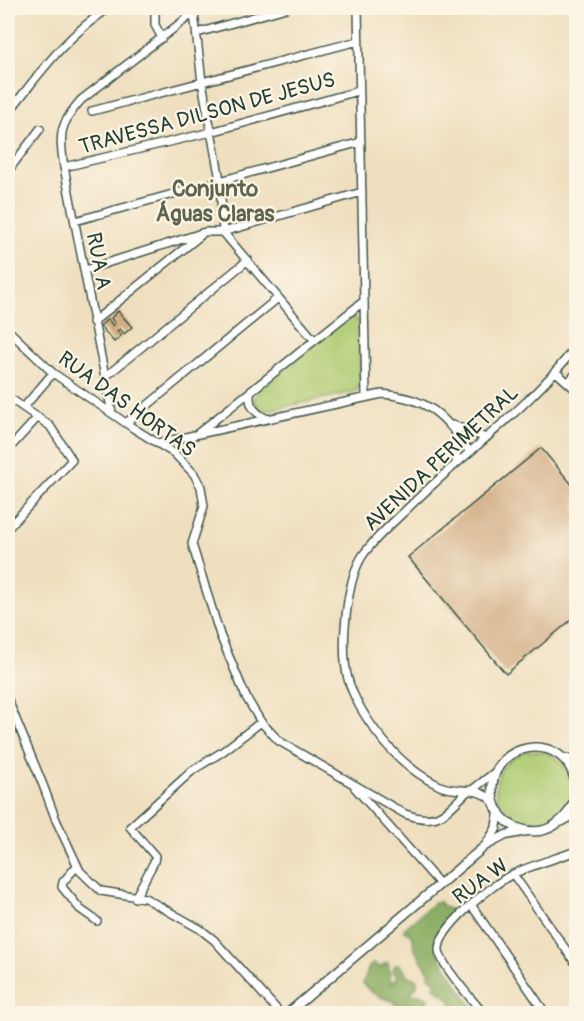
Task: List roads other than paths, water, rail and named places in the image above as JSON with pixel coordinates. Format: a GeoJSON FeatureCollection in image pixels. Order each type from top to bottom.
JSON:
{"type":"FeatureCollection","features":[{"type":"Feature","properties":{"kind":"street"},"geometry":{"type":"LineString","coordinates":[[12,108],[67,40],[109,8]]}},
{"type":"Feature","properties":{"kind":"street"},"geometry":{"type":"LineString","coordinates":[[155,8],[155,25],[162,38],[197,10]]}},
{"type":"Feature","properties":{"kind":"street"},"geometry":{"type":"LineString","coordinates":[[197,33],[286,8]]}},
{"type":"Feature","properties":{"kind":"street"},"geometry":{"type":"LineString","coordinates":[[358,8],[366,397]]}},
{"type":"Feature","properties":{"kind":"street"},"geometry":{"type":"LineString","coordinates":[[197,10],[202,82],[219,180],[223,232],[314,340]]}},
{"type":"Feature","properties":{"kind":"street","name":"RUA A"},"geometry":{"type":"LineString","coordinates":[[112,413],[64,167],[61,132],[68,115],[81,100],[162,38]]}},
{"type":"Feature","properties":{"kind":"street"},"geometry":{"type":"LineString","coordinates":[[92,111],[358,41]]}},
{"type":"Feature","properties":{"kind":"street","name":"TRAVESSA DILSON DE JESUS"},"geometry":{"type":"LineString","coordinates":[[64,167],[211,132],[358,91]]}},
{"type":"Feature","properties":{"kind":"street"},"geometry":{"type":"LineString","coordinates":[[8,171],[40,129]]}},
{"type":"Feature","properties":{"kind":"street"},"geometry":{"type":"LineString","coordinates":[[75,221],[361,142]]}},
{"type":"Feature","properties":{"kind":"street"},"geometry":{"type":"LineString","coordinates":[[85,270],[205,231],[223,232],[362,192]]}},
{"type":"Feature","properties":{"kind":"street"},"geometry":{"type":"LineString","coordinates":[[93,322],[205,231]]}},
{"type":"Feature","properties":{"kind":"street"},"geometry":{"type":"LineString","coordinates":[[105,377],[248,260]]}},
{"type":"Feature","properties":{"kind":"street"},"geometry":{"type":"LineString","coordinates":[[126,423],[278,298]]}},
{"type":"Feature","properties":{"kind":"street"},"geometry":{"type":"LineString","coordinates":[[194,436],[364,301]]}},
{"type":"Feature","properties":{"kind":"street","name":"RUA DAS HORTAS"},"geometry":{"type":"LineString","coordinates":[[8,330],[53,373],[175,454],[194,474],[201,487],[204,506],[192,544],[220,635],[246,697],[261,722],[279,741],[405,814],[421,819],[434,819],[470,790]]}},
{"type":"Feature","properties":{"kind":"street","name":"AVENIDA PERIMETRAL"},"geometry":{"type":"LineString","coordinates":[[497,809],[486,795],[470,790],[448,789],[440,786],[395,756],[356,703],[347,676],[344,643],[351,584],[363,556],[419,497],[556,372],[576,346]]}},
{"type":"Feature","properties":{"kind":"street"},"geometry":{"type":"LineString","coordinates":[[556,372],[576,390]]}},
{"type":"Feature","properties":{"kind":"street"},"geometry":{"type":"LineString","coordinates":[[24,407],[53,373]]}},
{"type":"Feature","properties":{"kind":"street"},"geometry":{"type":"LineString","coordinates":[[568,383],[576,373]]}},
{"type":"Feature","properties":{"kind":"street"},"geometry":{"type":"LineString","coordinates":[[251,390],[250,404],[256,413],[267,419]]}},
{"type":"Feature","properties":{"kind":"street"},"geometry":{"type":"LineString","coordinates":[[158,443],[382,394],[413,398],[435,410],[451,424],[470,452]]}},
{"type":"Feature","properties":{"kind":"street"},"geometry":{"type":"LineString","coordinates":[[8,397],[50,426],[72,460],[8,528]]}},
{"type":"Feature","properties":{"kind":"street"},"geometry":{"type":"LineString","coordinates":[[8,450],[38,417]]}},
{"type":"Feature","properties":{"kind":"street"},"geometry":{"type":"LineString","coordinates":[[451,424],[486,438]]}},
{"type":"Feature","properties":{"kind":"street"},"geometry":{"type":"LineString","coordinates":[[456,464],[457,432]]}},
{"type":"Feature","properties":{"kind":"street"},"geometry":{"type":"LineString","coordinates":[[8,700],[44,785],[56,820],[80,871],[101,891],[145,898],[200,929],[214,940],[281,1014]]}},
{"type":"Feature","properties":{"kind":"street"},"geometry":{"type":"LineString","coordinates":[[135,898],[155,856],[130,827],[193,770],[222,752],[261,722]]}},
{"type":"Feature","properties":{"kind":"street"},"geometry":{"type":"LineString","coordinates":[[470,790],[492,777],[506,759],[516,751],[528,747],[547,749],[564,758],[576,760]]}},
{"type":"Feature","properties":{"kind":"street"},"geometry":{"type":"LineString","coordinates":[[564,758],[571,767],[576,788]]}},
{"type":"Feature","properties":{"kind":"street"},"geometry":{"type":"LineString","coordinates":[[485,846],[496,829],[497,809],[492,793],[493,780],[498,769]]}},
{"type":"Feature","properties":{"kind":"street"},"geometry":{"type":"LineString","coordinates":[[351,784],[439,883]]}},
{"type":"Feature","properties":{"kind":"street"},"geometry":{"type":"LineString","coordinates":[[559,823],[568,815],[576,794]]}},
{"type":"Feature","properties":{"kind":"street"},"geometry":{"type":"LineString","coordinates":[[497,809],[516,827],[527,831]]}},
{"type":"Feature","properties":{"kind":"street"},"geometry":{"type":"LineString","coordinates":[[287,1014],[485,846],[506,834],[544,830],[576,814]]}},
{"type":"Feature","properties":{"kind":"street","name":"RUA W"},"geometry":{"type":"LineString","coordinates":[[484,1014],[445,964],[439,951],[443,935],[452,922],[500,881],[576,851]]}},
{"type":"Feature","properties":{"kind":"street"},"geometry":{"type":"LineString","coordinates":[[77,866],[61,885],[80,909],[97,921]]}},
{"type":"Feature","properties":{"kind":"street"},"geometry":{"type":"LineString","coordinates":[[513,874],[576,964]]}},
{"type":"Feature","properties":{"kind":"street"},"geometry":{"type":"LineString","coordinates":[[472,906],[546,1014]]}},
{"type":"Feature","properties":{"kind":"district","name":"Conjunto Águas Claras"},"geometry":{"type":"Point","coordinates":[215,200]}}]}
